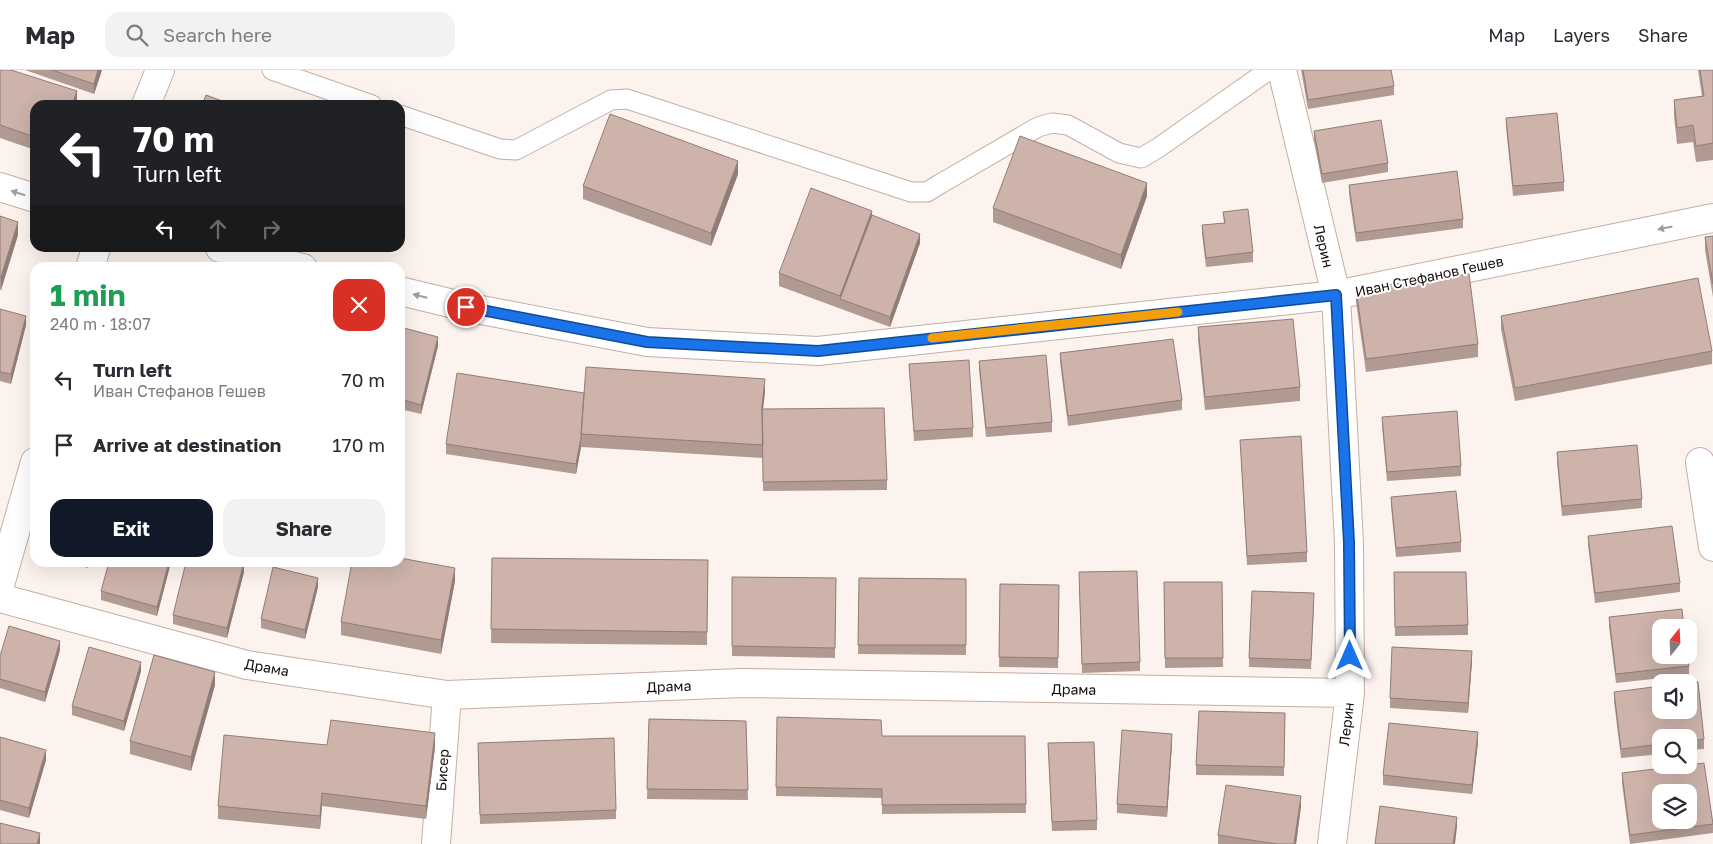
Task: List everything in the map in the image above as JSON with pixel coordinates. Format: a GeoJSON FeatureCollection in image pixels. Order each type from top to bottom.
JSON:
{"type":"FeatureCollection","features":[{"type":"Feature","properties":{"kind":"street"},"geometry":{"type":"LineString","coordinates":[[148,100],[160,70]]}},
{"type":"Feature","properties":{"kind":"street","name":"Лерин"},"geometry":{"type":"LineString","coordinates":[[1282,70],[1336,295],[1349,543],[1350,694],[1332,844]]}},
{"type":"Feature","properties":{"kind":"street"},"geometry":{"type":"LineString","coordinates":[[0,187],[30,196]]}},
{"type":"Feature","properties":{"kind":"street","name":"Иван Стефанов Гешев"},"geometry":{"type":"LineString","coordinates":[[405,292],[466,307],[647,342],[818,351],[1336,295],[1713,218]]}},
{"type":"Feature","properties":{"kind":"street"},"geometry":{"type":"LineString","coordinates":[[237,252],[278,262]]}},
{"type":"Feature","properties":{"kind":"street"},"geometry":{"type":"LineString","coordinates":[[1700,462],[1713,547]]}},
{"type":"Feature","properties":{"kind":"street"},"geometry":{"type":"LineString","coordinates":[[0,586],[30,480]]}},
{"type":"Feature","properties":{"kind":"street","name":"Драма"},"geometry":{"type":"LineString","coordinates":[[0,598],[247,665],[447,695],[742,683],[1350,694]]}},
{"type":"Feature","properties":{"kind":"street","name":"Бисер"},"geometry":{"type":"LineString","coordinates":[[436,844],[447,695]]}},
{"type":"Feature","properties":{"kind":"lane"},"geometry":{"type":"LineString","coordinates":[[272,70],[358,100]]}},
{"type":"Feature","properties":{"kind":"lane"},"geometry":{"type":"LineString","coordinates":[[405,117],[500,149],[516,150],[610,100],[627,99],[911,192],[928,192],[1038,127],[1052,122],[1068,125],[1119,153],[1141,158],[1269,70]]}},
{"type":"Feature","properties":{"kind":"building"},"geometry":{"type":"Polygon","coordinates":[[[0,70],[11,70],[77,91],[74,100],[30,100],[30,135],[0,125],[0,70]]]}},
{"type":"Feature","properties":{"kind":"building"},"geometry":{"type":"Polygon","coordinates":[[[52,70],[98,70],[94,84],[52,70]]]}},
{"type":"Feature","properties":{"kind":"building"},"geometry":{"type":"Polygon","coordinates":[[[1303,70],[1391,70],[1394,86],[1308,100],[1303,70]]]}},
{"type":"Feature","properties":{"kind":"building"},"geometry":{"type":"Polygon","coordinates":[[[1700,70],[1713,70],[1713,143],[1696,146],[1693,125],[1677,128],[1674,100],[1704,96],[1700,70]]]}},
{"type":"Feature","properties":{"kind":"building"},"geometry":{"type":"Polygon","coordinates":[[[206,95],[220,100],[204,100],[206,95]]]}},
{"type":"Feature","properties":{"kind":"building"},"geometry":{"type":"Polygon","coordinates":[[[1557,113],[1564,182],[1513,186],[1506,118],[1557,113]]]}},
{"type":"Feature","properties":{"kind":"building"},"geometry":{"type":"Polygon","coordinates":[[[610,114],[738,161],[711,233],[583,186],[610,114]]]}},
{"type":"Feature","properties":{"kind":"building"},"geometry":{"type":"Polygon","coordinates":[[[1381,120],[1388,163],[1322,174],[1314,131],[1381,120]]]}},
{"type":"Feature","properties":{"kind":"building"},"geometry":{"type":"Polygon","coordinates":[[[1020,136],[1147,183],[1121,255],[993,208],[1020,136]]]}},
{"type":"Feature","properties":{"kind":"building"},"geometry":{"type":"Polygon","coordinates":[[[1457,171],[1463,219],[1356,233],[1349,185],[1457,171]]]}},
{"type":"Feature","properties":{"kind":"building"},"geometry":{"type":"Polygon","coordinates":[[[811,188],[872,211],[840,296],[779,273],[811,188]]]}},
{"type":"Feature","properties":{"kind":"building"},"geometry":{"type":"Polygon","coordinates":[[[1248,209],[1253,252],[1206,258],[1202,225],[1225,223],[1223,212],[1248,209]]]}},
{"type":"Feature","properties":{"kind":"building"},"geometry":{"type":"Polygon","coordinates":[[[872,215],[920,234],[890,317],[840,299],[872,215]]]}},
{"type":"Feature","properties":{"kind":"building"},"geometry":{"type":"Polygon","coordinates":[[[0,216],[18,222],[1,277],[0,277],[0,216]]]}},
{"type":"Feature","properties":{"kind":"building"},"geometry":{"type":"Polygon","coordinates":[[[1713,236],[1713,284],[1705,237],[1713,236]]]}},
{"type":"Feature","properties":{"kind":"building"},"geometry":{"type":"Polygon","coordinates":[[[1469,274],[1478,344],[1366,359],[1356,289],[1469,274]]]}},
{"type":"Feature","properties":{"kind":"building"},"geometry":{"type":"Polygon","coordinates":[[[1698,278],[1712,351],[1515,388],[1501,316],[1698,278]]]}},
{"type":"Feature","properties":{"kind":"building"},"geometry":{"type":"Polygon","coordinates":[[[0,309],[26,316],[11,374],[0,372],[0,309]]]}},
{"type":"Feature","properties":{"kind":"building"},"geometry":{"type":"Polygon","coordinates":[[[1293,319],[1300,387],[1205,397],[1198,327],[1293,319]]]}},
{"type":"Feature","properties":{"kind":"building"},"geometry":{"type":"Polygon","coordinates":[[[405,328],[438,337],[421,405],[405,400],[405,328]]]}},
{"type":"Feature","properties":{"kind":"building"},"geometry":{"type":"Polygon","coordinates":[[[1173,339],[1182,400],[1068,416],[1060,353],[1173,339]]]}},
{"type":"Feature","properties":{"kind":"building"},"geometry":{"type":"Polygon","coordinates":[[[1046,355],[1052,422],[986,428],[979,361],[1046,355]]]}},
{"type":"Feature","properties":{"kind":"building"},"geometry":{"type":"Polygon","coordinates":[[[969,360],[973,428],[914,431],[909,364],[969,360]]]}},
{"type":"Feature","properties":{"kind":"building"},"geometry":{"type":"Polygon","coordinates":[[[586,367],[765,379],[762,406],[763,445],[581,434],[586,367]]]}},
{"type":"Feature","properties":{"kind":"building"},"geometry":{"type":"Polygon","coordinates":[[[457,373],[584,393],[581,438],[576,464],[446,444],[457,373]]]}},
{"type":"Feature","properties":{"kind":"building"},"geometry":{"type":"Polygon","coordinates":[[[884,408],[887,480],[763,482],[762,409],[884,408]]]}},
{"type":"Feature","properties":{"kind":"building"},"geometry":{"type":"Polygon","coordinates":[[[1457,411],[1461,466],[1387,472],[1382,417],[1457,411]]]}},
{"type":"Feature","properties":{"kind":"building"},"geometry":{"type":"Polygon","coordinates":[[[1301,436],[1307,552],[1247,556],[1240,440],[1301,436]]]}},
{"type":"Feature","properties":{"kind":"building"},"geometry":{"type":"Polygon","coordinates":[[[1637,445],[1642,499],[1562,506],[1557,452],[1637,445]]]}},
{"type":"Feature","properties":{"kind":"building"},"geometry":{"type":"Polygon","coordinates":[[[1456,491],[1461,542],[1396,548],[1391,497],[1456,491]]]}},
{"type":"Feature","properties":{"kind":"building"},"geometry":{"type":"Polygon","coordinates":[[[1672,526],[1680,583],[1595,593],[1588,536],[1672,526]]]}},
{"type":"Feature","properties":{"kind":"building"},"geometry":{"type":"Polygon","coordinates":[[[492,558],[708,560],[707,632],[491,629],[492,558]]]}},
{"type":"Feature","properties":{"kind":"building"},"geometry":{"type":"Polygon","coordinates":[[[405,559],[455,568],[441,640],[341,622],[351,567],[405,567],[405,559]]]}},
{"type":"Feature","properties":{"kind":"building"},"geometry":{"type":"Polygon","coordinates":[[[108,567],[168,567],[157,607],[101,591],[108,567]]]}},
{"type":"Feature","properties":{"kind":"building"},"geometry":{"type":"Polygon","coordinates":[[[185,567],[243,567],[227,628],[173,615],[185,567]]]}},
{"type":"Feature","properties":{"kind":"building"},"geometry":{"type":"Polygon","coordinates":[[[273,567],[318,578],[305,630],[261,619],[273,567]]]}},
{"type":"Feature","properties":{"kind":"building"},"geometry":{"type":"Polygon","coordinates":[[[1137,571],[1140,662],[1082,664],[1079,572],[1137,571]]]}},
{"type":"Feature","properties":{"kind":"building"},"geometry":{"type":"Polygon","coordinates":[[[1394,572],[1466,572],[1468,625],[1395,627],[1394,572]]]}},
{"type":"Feature","properties":{"kind":"building"},"geometry":{"type":"Polygon","coordinates":[[[732,577],[836,578],[835,648],[732,646],[732,577]]]}},
{"type":"Feature","properties":{"kind":"building"},"geometry":{"type":"Polygon","coordinates":[[[859,578],[966,579],[966,645],[858,645],[859,578]]]}},
{"type":"Feature","properties":{"kind":"building"},"geometry":{"type":"Polygon","coordinates":[[[1164,582],[1222,582],[1223,658],[1165,658],[1164,582]]]}},
{"type":"Feature","properties":{"kind":"building"},"geometry":{"type":"Polygon","coordinates":[[[1000,584],[1059,585],[1058,658],[999,657],[1000,584]]]}},
{"type":"Feature","properties":{"kind":"building"},"geometry":{"type":"Polygon","coordinates":[[[1252,591],[1314,593],[1311,660],[1249,658],[1252,591]]]}},
{"type":"Feature","properties":{"kind":"building"},"geometry":{"type":"Polygon","coordinates":[[[1682,609],[1683,619],[1652,619],[1652,664],[1689,664],[1689,666],[1616,674],[1609,617],[1682,609]]]}},
{"type":"Feature","properties":{"kind":"building"},"geometry":{"type":"Polygon","coordinates":[[[9,626],[60,641],[45,692],[0,679],[0,656],[9,626]]]}},
{"type":"Feature","properties":{"kind":"building"},"geometry":{"type":"Polygon","coordinates":[[[89,647],[141,662],[124,721],[72,706],[89,647]]]}},
{"type":"Feature","properties":{"kind":"building"},"geometry":{"type":"Polygon","coordinates":[[[1392,647],[1472,651],[1468,703],[1390,698],[1392,647]]]}},
{"type":"Feature","properties":{"kind":"building"},"geometry":{"type":"Polygon","coordinates":[[[154,655],[215,672],[191,757],[130,741],[154,655]]]}},
{"type":"Feature","properties":{"kind":"building"},"geometry":{"type":"Polygon","coordinates":[[[1697,682],[1704,739],[1697,740],[1697,729],[1652,729],[1652,745],[1621,749],[1614,692],[1652,687],[1652,719],[1697,719],[1697,682]]]}},
{"type":"Feature","properties":{"kind":"building"},"geometry":{"type":"Polygon","coordinates":[[[1199,711],[1285,713],[1284,767],[1196,765],[1199,711]]]}},
{"type":"Feature","properties":{"kind":"building"},"geometry":{"type":"Polygon","coordinates":[[[777,717],[881,720],[882,736],[1025,736],[1026,804],[882,805],[882,789],[776,787],[777,717]]]}},
{"type":"Feature","properties":{"kind":"building"},"geometry":{"type":"Polygon","coordinates":[[[649,719],[746,721],[748,790],[647,789],[649,719]]]}},
{"type":"Feature","properties":{"kind":"building"},"geometry":{"type":"Polygon","coordinates":[[[331,720],[435,733],[426,806],[322,793],[320,816],[218,806],[224,735],[327,745],[331,720]]]}},
{"type":"Feature","properties":{"kind":"building"},"geometry":{"type":"Polygon","coordinates":[[[1389,723],[1478,732],[1472,785],[1383,775],[1389,723]]]}},
{"type":"Feature","properties":{"kind":"building"},"geometry":{"type":"Polygon","coordinates":[[[1122,730],[1172,734],[1167,807],[1117,804],[1122,730]]]}},
{"type":"Feature","properties":{"kind":"building"},"geometry":{"type":"Polygon","coordinates":[[[0,737],[46,750],[29,808],[0,800],[0,737]]]}},
{"type":"Feature","properties":{"kind":"building"},"geometry":{"type":"Polygon","coordinates":[[[614,738],[616,810],[480,815],[478,743],[614,738]]]}},
{"type":"Feature","properties":{"kind":"building"},"geometry":{"type":"Polygon","coordinates":[[[1094,742],[1097,820],[1052,822],[1048,743],[1094,742]]]}},
{"type":"Feature","properties":{"kind":"building"},"geometry":{"type":"Polygon","coordinates":[[[1704,763],[1713,824],[1697,826],[1697,784],[1652,784],[1652,829],[1675,829],[1630,835],[1622,773],[1652,769],[1652,774],[1697,774],[1697,764],[1704,763]]]}},
{"type":"Feature","properties":{"kind":"building"},"geometry":{"type":"Polygon","coordinates":[[[1226,785],[1301,796],[1294,844],[1277,844],[1218,835],[1226,785]]]}},
{"type":"Feature","properties":{"kind":"building"},"geometry":{"type":"Polygon","coordinates":[[[1380,806],[1457,817],[1453,844],[1375,844],[1380,806]]]}},
{"type":"Feature","properties":{"kind":"building"},"geometry":{"type":"Polygon","coordinates":[[[0,823],[40,833],[37,844],[0,844],[0,823]]]}},
{"type":"Feature","properties":{"kind":"slow traffic"},"geometry":{"type":"LineString","coordinates":[[932,338],[1178,312]]}},
{"type":"Feature","properties":{"kind":"route"},"geometry":{"type":"LineString","coordinates":[[466,307],[647,342],[818,351],[1336,295],[1349,543],[1350,656]]}}]}
